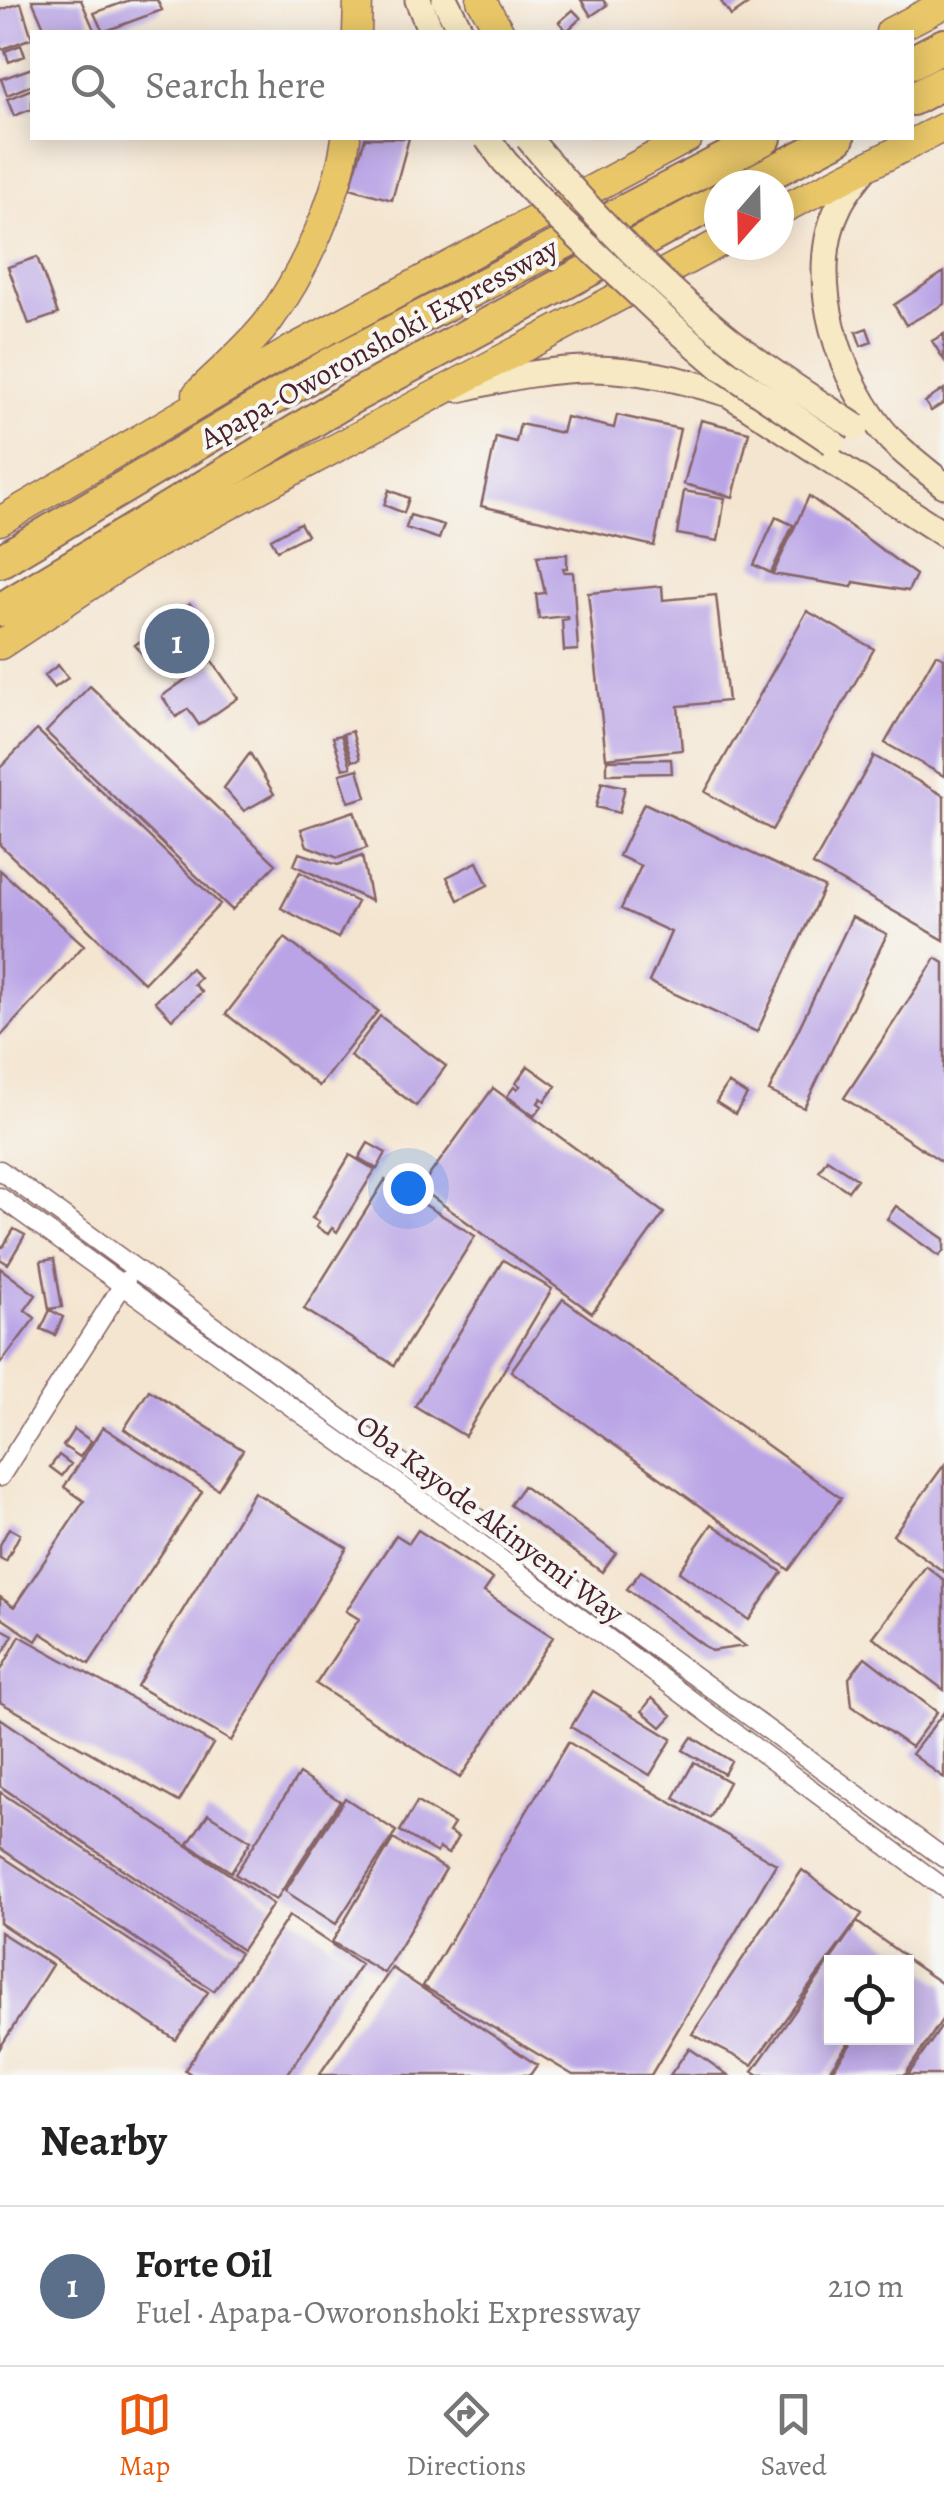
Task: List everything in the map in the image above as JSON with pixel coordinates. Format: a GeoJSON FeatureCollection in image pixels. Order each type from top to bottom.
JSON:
{"type":"FeatureCollection","features":[{"type":"Feature","properties":{"kind":"highway"},"geometry":{"type":"LineString","coordinates":[[914,61],[944,44]]}},
{"type":"Feature","properties":{"kind":"highway"},"geometry":{"type":"LineString","coordinates":[[914,98],[944,82]]}},
{"type":"Feature","properties":{"kind":"highway","name":"Apapa-Oworonshoki Expressway"},"geometry":{"type":"LineString","coordinates":[[0,562],[329,365],[761,140]]}},
{"type":"Feature","properties":{"kind":"highway"},"geometry":{"type":"LineString","coordinates":[[776,170],[834,140]]}},
{"type":"Feature","properties":{"kind":"highway","name":"Apapa-Oworonshoki Expressway"},"geometry":{"type":"LineString","coordinates":[[0,610],[349,400],[704,208]]}},
{"type":"Feature","properties":{"kind":"main road"},"geometry":{"type":"LineString","coordinates":[[357,30],[358,0]]}},
{"type":"Feature","properties":{"kind":"main road"},"geometry":{"type":"LineString","coordinates":[[418,0],[431,30]]}},
{"type":"Feature","properties":{"kind":"main road"},"geometry":{"type":"LineString","coordinates":[[446,0],[460,30]]}},
{"type":"Feature","properties":{"kind":"main road"},"geometry":{"type":"LineString","coordinates":[[481,0],[499,30]]}},
{"type":"Feature","properties":{"kind":"main road"},"geometry":{"type":"LineString","coordinates":[[894,30],[944,4]]}},
{"type":"Feature","properties":{"kind":"main road"},"geometry":{"type":"LineString","coordinates":[[794,203],[944,127]]}},
{"type":"Feature","properties":{"kind":"main road"},"geometry":{"type":"LineString","coordinates":[[170,421],[267,323],[312,247],[346,140]]}},
{"type":"Feature","properties":{"kind":"main road"},"geometry":{"type":"LineString","coordinates":[[488,140],[560,220],[722,368],[944,517]]}},
{"type":"Feature","properties":{"kind":"main road"},"geometry":{"type":"LineString","coordinates":[[530,140],[637,255],[710,324],[767,368],[856,427],[944,498]]}},
{"type":"Feature","properties":{"kind":"main road","name":"Apapa-Oworonshoki Expressway"},"geometry":{"type":"LineString","coordinates":[[0,520],[376,303],[684,140]]}},
{"type":"Feature","properties":{"kind":"main road"},"geometry":{"type":"LineString","coordinates":[[869,164],[838,206],[826,266],[828,310],[838,352],[854,388],[890,439],[944,485]]}},
{"type":"Feature","properties":{"kind":"main road"},"geometry":{"type":"LineString","coordinates":[[0,645],[136,555],[704,251]]}},
{"type":"Feature","properties":{"kind":"main road"},"geometry":{"type":"LineString","coordinates":[[430,396],[532,372],[586,366],[634,370],[690,382],[728,394],[944,534]]}},
{"type":"Feature","properties":{"kind":"street","name":"Oba Kayode Akinyemi Way"},"geometry":{"type":"LineString","coordinates":[[0,1170],[944,1858]]}},
{"type":"Feature","properties":{"kind":"street","name":"Oba Kayode Akinyemi Way"},"geometry":{"type":"LineString","coordinates":[[0,1198],[424,1502],[944,1888]]}},
{"type":"Feature","properties":{"kind":"street"},"geometry":{"type":"LineString","coordinates":[[0,1477],[134,1270]]}},
{"type":"Feature","properties":{"kind":"building"},"geometry":{"type":"Polygon","coordinates":[[[32,0],[81,0],[94,30],[45,30],[32,0]]]}},
{"type":"Feature","properties":{"kind":"building"},"geometry":{"type":"Polygon","coordinates":[[[130,0],[157,0],[162,10],[108,30],[102,30],[94,13],[130,0]]]}},
{"type":"Feature","properties":{"kind":"building"},"geometry":{"type":"Polygon","coordinates":[[[581,0],[603,0],[607,5],[591,16],[581,0]]]}},
{"type":"Feature","properties":{"kind":"building"},"geometry":{"type":"Polygon","coordinates":[[[720,0],[754,0],[731,16],[720,0]]]}},
{"type":"Feature","properties":{"kind":"building"},"geometry":{"type":"Polygon","coordinates":[[[21,3],[30,39],[0,50],[0,10],[21,3]]]}},
{"type":"Feature","properties":{"kind":"building"},"geometry":{"type":"Polygon","coordinates":[[[573,10],[581,18],[568,30],[559,22],[573,10]]]}},
{"type":"Feature","properties":{"kind":"building"},"geometry":{"type":"Polygon","coordinates":[[[21,45],[25,56],[9,62],[5,51],[21,45]]]}},
{"type":"Feature","properties":{"kind":"building"},"geometry":{"type":"Polygon","coordinates":[[[30,69],[30,86],[7,95],[1,79],[30,69]]]}},
{"type":"Feature","properties":{"kind":"building"},"geometry":{"type":"Polygon","coordinates":[[[30,90],[30,110],[14,116],[7,99],[30,90]]]}},
{"type":"Feature","properties":{"kind":"building"},"geometry":{"type":"Polygon","coordinates":[[[364,140],[408,140],[392,200],[350,188],[364,140]]]}},
{"type":"Feature","properties":{"kind":"building"},"geometry":{"type":"Polygon","coordinates":[[[37,257],[58,314],[29,324],[8,267],[37,257]]]}},
{"type":"Feature","properties":{"kind":"building"},"geometry":{"type":"Polygon","coordinates":[[[944,272],[944,304],[906,325],[894,305],[944,272]]]}},
{"type":"Feature","properties":{"kind":"building"},"geometry":{"type":"Polygon","coordinates":[[[867,328],[872,342],[861,346],[856,332],[867,328]]]}},
{"type":"Feature","properties":{"kind":"building"},"geometry":{"type":"Polygon","coordinates":[[[944,334],[944,360],[932,341],[944,334]]]}},
{"type":"Feature","properties":{"kind":"building"},"geometry":{"type":"Polygon","coordinates":[[[944,389],[944,403],[931,411],[925,402],[944,389]]]}},
{"type":"Feature","properties":{"kind":"building"},"geometry":{"type":"Polygon","coordinates":[[[617,415],[680,429],[654,546],[481,506],[496,437],[516,442],[520,424],[562,433],[566,417],[614,428],[617,415]]]}},
{"type":"Feature","properties":{"kind":"building"},"geometry":{"type":"Polygon","coordinates":[[[701,420],[749,432],[733,497],[684,484],[701,420]]]}},
{"type":"Feature","properties":{"kind":"building"},"geometry":{"type":"Polygon","coordinates":[[[389,490],[409,498],[404,513],[384,505],[389,490]]]}},
{"type":"Feature","properties":{"kind":"building"},"geometry":{"type":"Polygon","coordinates":[[[684,491],[725,498],[718,541],[677,534],[684,491]]]}},
{"type":"Feature","properties":{"kind":"building"},"geometry":{"type":"Polygon","coordinates":[[[809,496],[916,575],[908,591],[854,582],[852,587],[773,574],[809,496]]]}},
{"type":"Feature","properties":{"kind":"building"},"geometry":{"type":"Polygon","coordinates":[[[410,515],[444,525],[439,539],[406,528],[410,515]]]}},
{"type":"Feature","properties":{"kind":"building"},"geometry":{"type":"Polygon","coordinates":[[[776,517],[793,525],[771,573],[754,565],[776,517]]]}},
{"type":"Feature","properties":{"kind":"building"},"geometry":{"type":"Polygon","coordinates":[[[300,523],[307,535],[277,550],[271,539],[300,523]]]}},
{"type":"Feature","properties":{"kind":"building"},"geometry":{"type":"Polygon","coordinates":[[[567,554],[567,568],[563,568],[564,572],[573,572],[578,650],[564,651],[562,620],[567,616],[539,619],[536,594],[545,593],[537,556],[567,554]]]}},
{"type":"Feature","properties":{"kind":"building"},"geometry":{"type":"Polygon","coordinates":[[[662,586],[663,600],[716,595],[728,701],[678,706],[682,750],[606,758],[588,593],[662,586]]]}},
{"type":"Feature","properties":{"kind":"building"},"geometry":{"type":"Polygon","coordinates":[[[190,604],[210,630],[155,671],[135,645],[190,604]]]}},
{"type":"Feature","properties":{"kind":"building"},"geometry":{"type":"Polygon","coordinates":[[[807,611],[874,649],[772,830],[705,792],[807,611]]]}},
{"type":"Feature","properties":{"kind":"building"},"geometry":{"type":"Polygon","coordinates":[[[936,654],[944,658],[944,776],[885,743],[936,654]]]}},
{"type":"Feature","properties":{"kind":"building"},"geometry":{"type":"Polygon","coordinates":[[[212,661],[238,698],[199,725],[188,709],[176,717],[162,696],[212,661]]]}},
{"type":"Feature","properties":{"kind":"building"},"geometry":{"type":"Polygon","coordinates":[[[58,665],[68,678],[54,688],[44,676],[58,665]]]}},
{"type":"Feature","properties":{"kind":"building"},"geometry":{"type":"Polygon","coordinates":[[[90,686],[276,864],[232,910],[46,732],[90,686]]]}},
{"type":"Feature","properties":{"kind":"building"},"geometry":{"type":"Polygon","coordinates":[[[37,730],[220,904],[144,983],[0,845],[0,768],[37,730]]]}},
{"type":"Feature","properties":{"kind":"building"},"geometry":{"type":"Polygon","coordinates":[[[352,731],[360,759],[352,761],[343,734],[352,731]]]}},
{"type":"Feature","properties":{"kind":"building"},"geometry":{"type":"Polygon","coordinates":[[[341,735],[351,767],[343,769],[333,737],[341,735]]]}},
{"type":"Feature","properties":{"kind":"building"},"geometry":{"type":"Polygon","coordinates":[[[250,753],[274,794],[244,811],[224,788],[250,753]]]}},
{"type":"Feature","properties":{"kind":"building"},"geometry":{"type":"Polygon","coordinates":[[[874,756],[944,796],[944,940],[813,865],[874,756]]]}},
{"type":"Feature","properties":{"kind":"building"},"geometry":{"type":"Polygon","coordinates":[[[671,759],[672,773],[607,774],[607,760],[671,759]]]}},
{"type":"Feature","properties":{"kind":"building"},"geometry":{"type":"Polygon","coordinates":[[[358,769],[366,797],[349,802],[340,774],[358,769]]]}},
{"type":"Feature","properties":{"kind":"building"},"geometry":{"type":"Polygon","coordinates":[[[602,782],[625,787],[619,813],[596,807],[602,782]]]}},
{"type":"Feature","properties":{"kind":"building"},"geometry":{"type":"Polygon","coordinates":[[[644,803],[824,887],[757,1032],[649,982],[671,932],[621,909],[641,866],[619,856],[644,803]]]}},
{"type":"Feature","properties":{"kind":"building"},"geometry":{"type":"Polygon","coordinates":[[[354,811],[367,848],[338,858],[307,846],[301,829],[354,811]]]}},
{"type":"Feature","properties":{"kind":"building"},"geometry":{"type":"Polygon","coordinates":[[[299,853],[338,865],[362,856],[371,901],[294,865],[299,853]]]}},
{"type":"Feature","properties":{"kind":"building"},"geometry":{"type":"Polygon","coordinates":[[[477,862],[488,885],[458,900],[447,877],[477,862]]]}},
{"type":"Feature","properties":{"kind":"building"},"geometry":{"type":"Polygon","coordinates":[[[0,870],[84,945],[0,1037],[0,870]]]}},
{"type":"Feature","properties":{"kind":"building"},"geometry":{"type":"Polygon","coordinates":[[[300,872],[357,902],[338,938],[281,908],[300,872]]]}},
{"type":"Feature","properties":{"kind":"building"},"geometry":{"type":"Polygon","coordinates":[[[852,917],[887,934],[804,1108],[769,1091],[852,917]]]}},
{"type":"Feature","properties":{"kind":"building"},"geometry":{"type":"Polygon","coordinates":[[[285,938],[378,1011],[319,1086],[226,1014],[285,938]]]}},
{"type":"Feature","properties":{"kind":"building"},"geometry":{"type":"Polygon","coordinates":[[[936,958],[944,963],[944,1163],[844,1098],[936,958]]]}},
{"type":"Feature","properties":{"kind":"building"},"geometry":{"type":"Polygon","coordinates":[[[191,968],[200,978],[194,984],[202,992],[172,1019],[155,1001],[191,968]]]}},
{"type":"Feature","properties":{"kind":"building"},"geometry":{"type":"Polygon","coordinates":[[[380,1016],[446,1066],[416,1106],[350,1056],[380,1016]]]}},
{"type":"Feature","properties":{"kind":"building"},"geometry":{"type":"Polygon","coordinates":[[[528,1066],[556,1086],[545,1101],[541,1098],[538,1103],[542,1106],[534,1116],[507,1096],[520,1086],[516,1083],[528,1066]]]}},
{"type":"Feature","properties":{"kind":"building"},"geometry":{"type":"Polygon","coordinates":[[[728,1083],[747,1095],[735,1114],[716,1102],[728,1083]]]}},
{"type":"Feature","properties":{"kind":"building"},"geometry":{"type":"Polygon","coordinates":[[[493,1088],[664,1213],[592,1313],[420,1188],[493,1088]]]}},
{"type":"Feature","properties":{"kind":"building"},"geometry":{"type":"Polygon","coordinates":[[[368,1143],[386,1153],[377,1169],[359,1158],[368,1143]]]}},
{"type":"Feature","properties":{"kind":"building"},"geometry":{"type":"Polygon","coordinates":[[[350,1155],[375,1170],[337,1232],[332,1228],[328,1234],[316,1227],[319,1222],[312,1218],[350,1155]]]}},
{"type":"Feature","properties":{"kind":"building"},"geometry":{"type":"Polygon","coordinates":[[[827,1159],[857,1179],[848,1191],[819,1171],[827,1159]]]}},
{"type":"Feature","properties":{"kind":"building"},"geometry":{"type":"Polygon","coordinates":[[[385,1180],[475,1236],[394,1365],[304,1309],[385,1180]]]}},
{"type":"Feature","properties":{"kind":"building"},"geometry":{"type":"Polygon","coordinates":[[[896,1206],[944,1239],[944,1250],[939,1256],[887,1219],[896,1206]]]}},
{"type":"Feature","properties":{"kind":"building"},"geometry":{"type":"Polygon","coordinates":[[[14,1229],[25,1235],[8,1264],[0,1259],[0,1245],[3,1247],[14,1229]]]}},
{"type":"Feature","properties":{"kind":"building"},"geometry":{"type":"Polygon","coordinates":[[[54,1259],[62,1307],[49,1309],[41,1261],[54,1259]]]}},
{"type":"Feature","properties":{"kind":"building"},"geometry":{"type":"Polygon","coordinates":[[[503,1260],[552,1289],[465,1436],[415,1406],[503,1260]]]}},
{"type":"Feature","properties":{"kind":"building"},"geometry":{"type":"Polygon","coordinates":[[[0,1268],[36,1295],[25,1310],[35,1318],[0,1364],[0,1268]]]}},
{"type":"Feature","properties":{"kind":"building"},"geometry":{"type":"Polygon","coordinates":[[[563,1299],[841,1498],[789,1570],[511,1371],[563,1299]]]}},
{"type":"Feature","properties":{"kind":"building"},"geometry":{"type":"Polygon","coordinates":[[[50,1310],[63,1317],[55,1335],[41,1329],[50,1310]]]}},
{"type":"Feature","properties":{"kind":"building"},"geometry":{"type":"Polygon","coordinates":[[[149,1390],[243,1450],[218,1489],[124,1429],[149,1390]]]}},
{"type":"Feature","properties":{"kind":"building"},"geometry":{"type":"Polygon","coordinates":[[[103,1427],[202,1492],[89,1664],[41,1633],[36,1641],[0,1617],[0,1597],[14,1607],[84,1501],[64,1487],[103,1427]]]}},
{"type":"Feature","properties":{"kind":"building"},"geometry":{"type":"Polygon","coordinates":[[[74,1429],[91,1441],[80,1457],[63,1446],[74,1429]]]}},
{"type":"Feature","properties":{"kind":"building"},"geometry":{"type":"Polygon","coordinates":[[[59,1455],[71,1464],[62,1476],[50,1467],[59,1455]]]}},
{"type":"Feature","properties":{"kind":"building"},"geometry":{"type":"Polygon","coordinates":[[[944,1465],[944,1572],[893,1535],[944,1465]]]}},
{"type":"Feature","properties":{"kind":"building"},"geometry":{"type":"Polygon","coordinates":[[[523,1486],[616,1553],[602,1572],[510,1505],[523,1486]]]}},
{"type":"Feature","properties":{"kind":"building"},"geometry":{"type":"Polygon","coordinates":[[[254,1492],[347,1548],[231,1741],[137,1686],[254,1492]]]}},
{"type":"Feature","properties":{"kind":"building"},"geometry":{"type":"Polygon","coordinates":[[[712,1524],[782,1572],[749,1620],[679,1572],[712,1524]]]}},
{"type":"Feature","properties":{"kind":"building"},"geometry":{"type":"Polygon","coordinates":[[[9,1528],[20,1534],[6,1561],[0,1558],[0,1545],[9,1528]]]}},
{"type":"Feature","properties":{"kind":"building"},"geometry":{"type":"Polygon","coordinates":[[[418,1530],[493,1579],[484,1592],[553,1637],[460,1778],[316,1684],[359,1619],[346,1611],[396,1535],[409,1543],[418,1530]]]}},
{"type":"Feature","properties":{"kind":"building"},"geometry":{"type":"Polygon","coordinates":[[[926,1566],[944,1580],[944,1690],[873,1637],[926,1566]]]}},
{"type":"Feature","properties":{"kind":"building"},"geometry":{"type":"Polygon","coordinates":[[[641,1571],[745,1646],[711,1651],[627,1589],[641,1571]]]}},
{"type":"Feature","properties":{"kind":"building"},"geometry":{"type":"Polygon","coordinates":[[[0,1628],[13,1635],[3,1653],[0,1651],[0,1628]]]}},
{"type":"Feature","properties":{"kind":"building"},"geometry":{"type":"Polygon","coordinates":[[[20,1636],[213,1744],[179,1802],[0,1702],[0,1672],[20,1636]]]}},
{"type":"Feature","properties":{"kind":"building"},"geometry":{"type":"Polygon","coordinates":[[[865,1657],[937,1712],[911,1747],[852,1706],[849,1678],[865,1657]]]}},
{"type":"Feature","properties":{"kind":"building"},"geometry":{"type":"Polygon","coordinates":[[[593,1691],[672,1739],[650,1775],[571,1727],[593,1691]]]}},
{"type":"Feature","properties":{"kind":"building"},"geometry":{"type":"Polygon","coordinates":[[[652,1698],[672,1715],[661,1727],[642,1711],[652,1698]]]}},
{"type":"Feature","properties":{"kind":"building"},"geometry":{"type":"Polygon","coordinates":[[[944,1712],[944,1778],[912,1754],[944,1712]]]}},
{"type":"Feature","properties":{"kind":"building"},"geometry":{"type":"Polygon","coordinates":[[[0,1718],[273,1904],[242,1950],[0,1786],[0,1718]]]}},
{"type":"Feature","properties":{"kind":"building"},"geometry":{"type":"Polygon","coordinates":[[[692,1737],[731,1761],[724,1774],[683,1750],[692,1737]]]}},
{"type":"Feature","properties":{"kind":"building"},"geometry":{"type":"Polygon","coordinates":[[[568,1742],[776,1864],[651,2075],[573,2075],[423,1986],[568,1742]]]}},
{"type":"Feature","properties":{"kind":"building"},"geometry":{"type":"Polygon","coordinates":[[[694,1762],[729,1782],[710,1818],[674,1798],[694,1762]]]}},
{"type":"Feature","properties":{"kind":"building"},"geometry":{"type":"Polygon","coordinates":[[[299,1774],[340,1801],[276,1900],[235,1874],[299,1774]]]}},
{"type":"Feature","properties":{"kind":"building"},"geometry":{"type":"Polygon","coordinates":[[[0,1792],[240,1953],[214,1991],[0,1848],[0,1792]]]}},
{"type":"Feature","properties":{"kind":"building"},"geometry":{"type":"Polygon","coordinates":[[[345,1798],[396,1831],[336,1924],[285,1891],[345,1798]]]}},
{"type":"Feature","properties":{"kind":"building"},"geometry":{"type":"Polygon","coordinates":[[[417,1802],[454,1824],[449,1832],[458,1837],[448,1854],[439,1848],[437,1853],[400,1831],[417,1802]]]}},
{"type":"Feature","properties":{"kind":"building"},"geometry":{"type":"Polygon","coordinates":[[[208,1814],[251,1841],[231,1872],[188,1844],[208,1814]]]}},
{"type":"Feature","properties":{"kind":"building"},"geometry":{"type":"Polygon","coordinates":[[[393,1839],[446,1869],[384,1973],[332,1942],[393,1839]]]}},
{"type":"Feature","properties":{"kind":"building"},"geometry":{"type":"Polygon","coordinates":[[[0,1855],[208,1992],[176,2040],[0,1923],[0,1855]]]}},
{"type":"Feature","properties":{"kind":"building"},"geometry":{"type":"Polygon","coordinates":[[[802,1870],[862,1914],[832,1955],[824,1955],[824,1966],[752,2065],[692,2034],[802,1870]]]}},
{"type":"Feature","properties":{"kind":"building"},"geometry":{"type":"Polygon","coordinates":[[[289,1916],[361,1964],[287,2075],[192,2075],[185,2070],[289,1916]]]}},
{"type":"Feature","properties":{"kind":"building"},"geometry":{"type":"Polygon","coordinates":[[[857,1922],[903,1955],[834,1955],[857,1922]]]}},
{"type":"Feature","properties":{"kind":"building"},"geometry":{"type":"Polygon","coordinates":[[[0,1932],[52,1965],[0,2048],[0,1932]]]}},
{"type":"Feature","properties":{"kind":"building"},"geometry":{"type":"Polygon","coordinates":[[[914,1964],[944,1985],[944,2017],[905,2075],[829,2075],[850,2045],[914,2045],[914,1964]]]}},
{"type":"Feature","properties":{"kind":"building"},"geometry":{"type":"Polygon","coordinates":[[[392,1968],[537,2065],[530,2075],[319,2075],[392,1968]]]}},
{"type":"Feature","properties":{"kind":"building"},"geometry":{"type":"Polygon","coordinates":[[[824,1969],[824,2045],[847,2045],[826,2075],[759,2075],[753,2071],[824,1969]]]}},
{"type":"Feature","properties":{"kind":"building"},"geometry":{"type":"Polygon","coordinates":[[[944,2023],[944,2075],[908,2075],[944,2023]]]}},
{"type":"Feature","properties":{"kind":"building"},"geometry":{"type":"Polygon","coordinates":[[[689,2048],[728,2075],[670,2075],[689,2048]]]}},
{"type":"Feature","properties":{"kind":"place","name":"Forte Oil"},"geometry":{"type":"Point","coordinates":[177,641]}}]}
